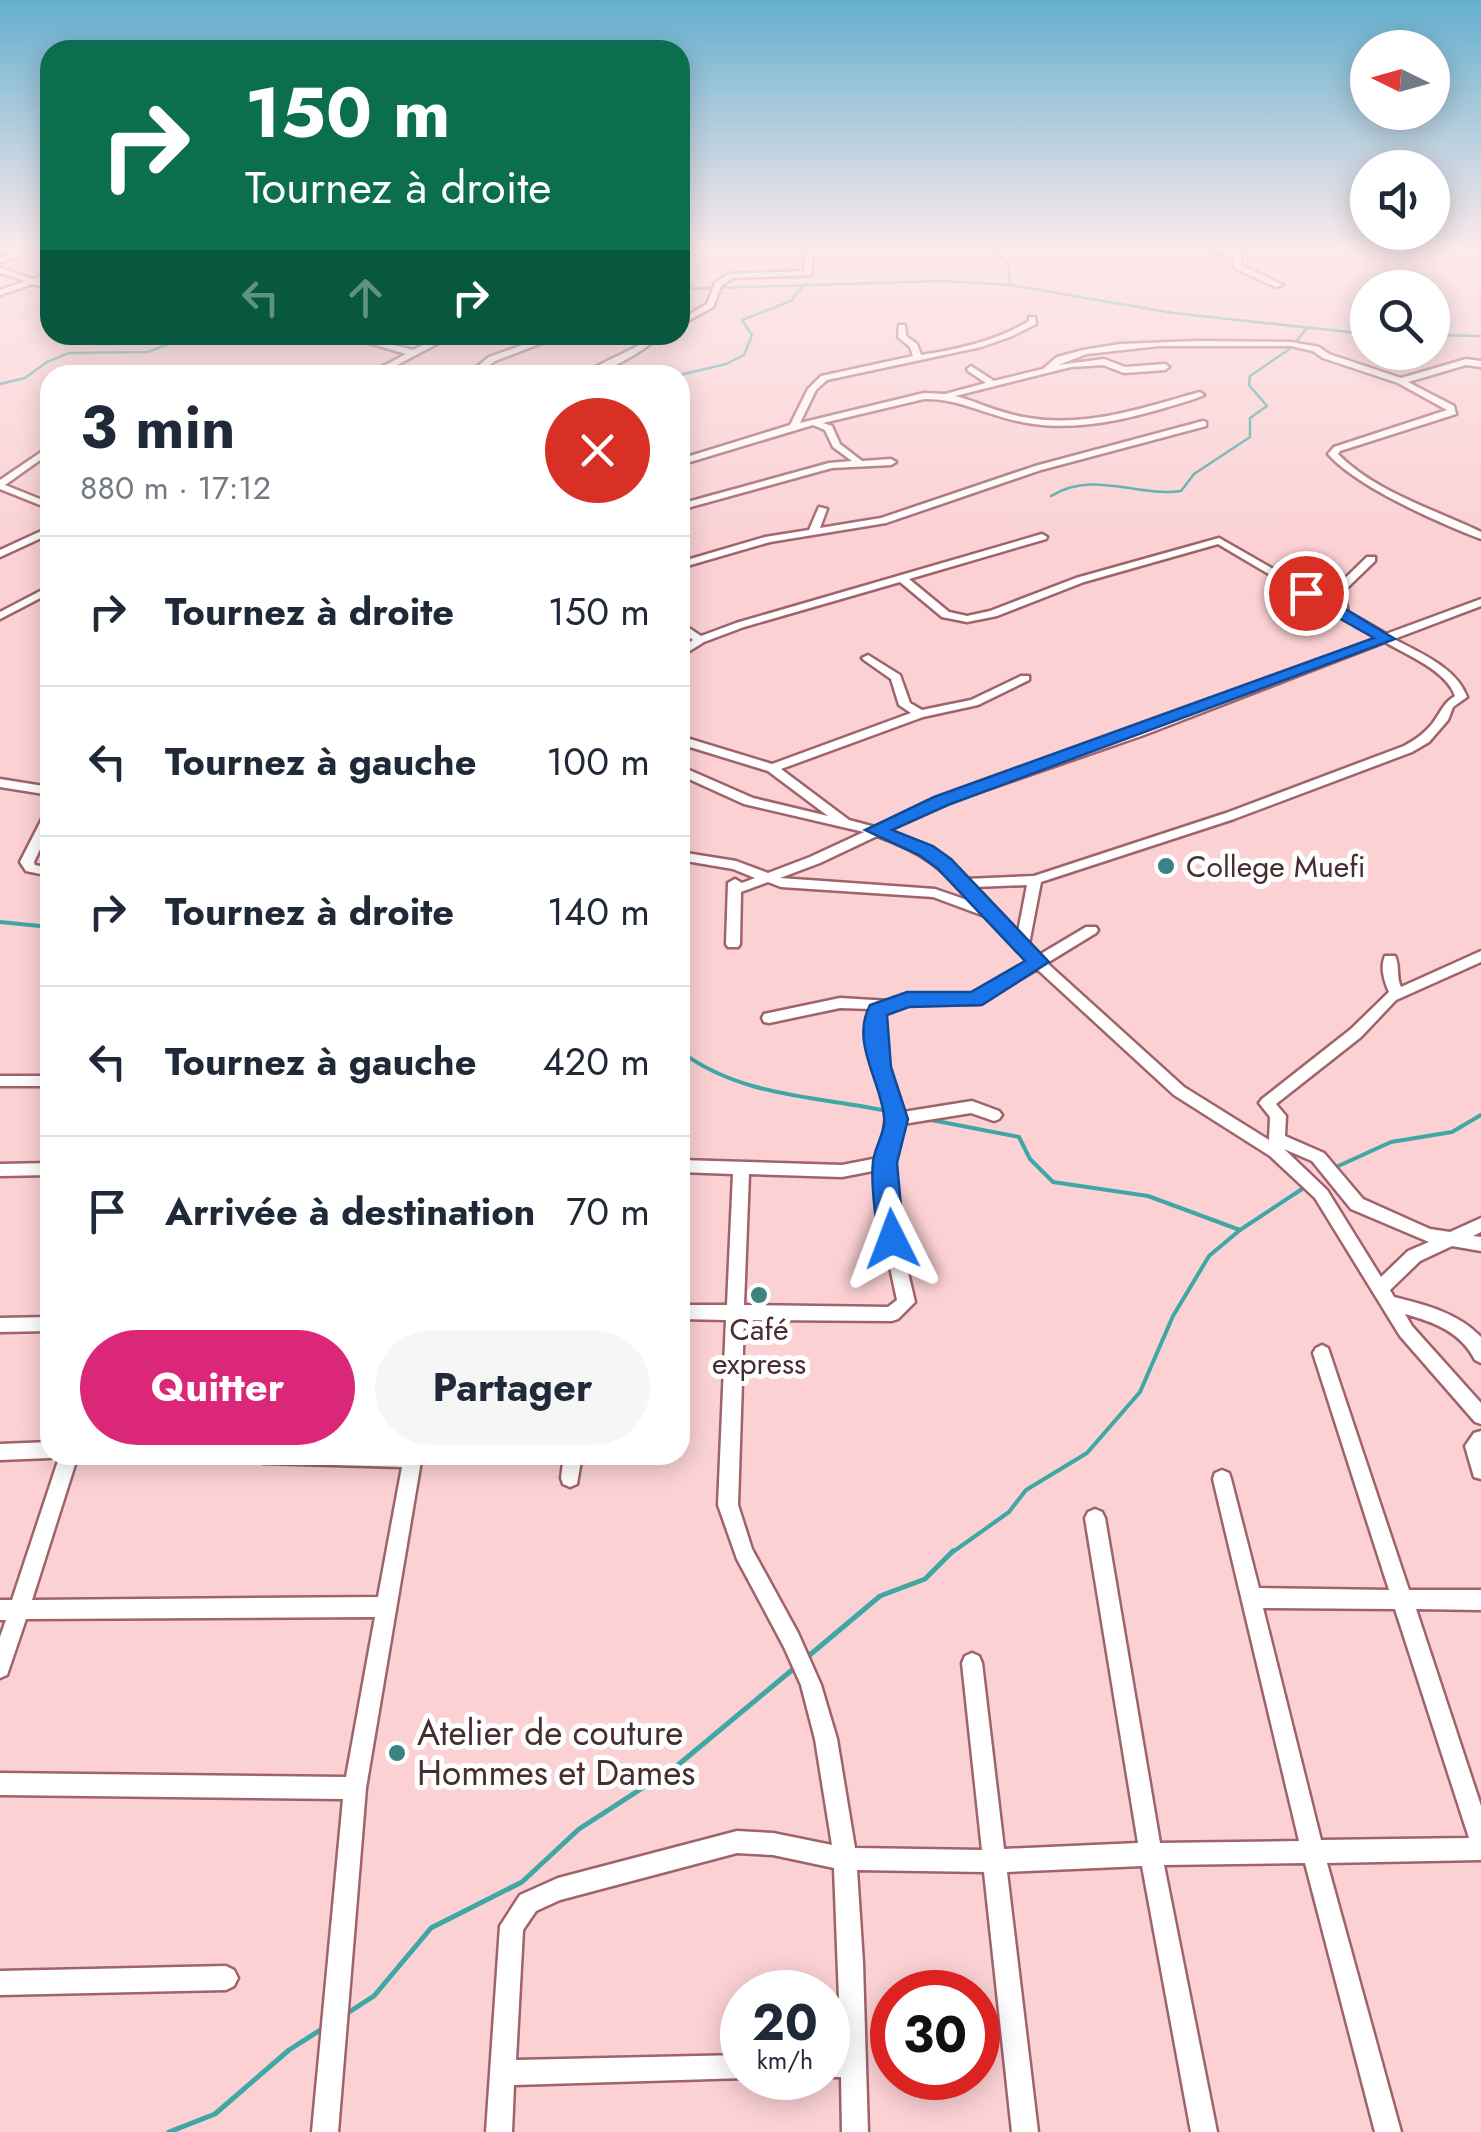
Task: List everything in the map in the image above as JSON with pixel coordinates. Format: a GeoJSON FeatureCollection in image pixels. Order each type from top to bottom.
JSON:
{"type":"FeatureCollection","features":[{"type":"Feature","properties":{"kind":"street"},"geometry":{"type":"LineString","coordinates":[[394,348],[413,354]]}},
{"type":"Feature","properties":{"kind":"street"},"geometry":{"type":"LineString","coordinates":[[391,365],[424,348]]}},
{"type":"Feature","properties":{"kind":"street"},"geometry":{"type":"LineString","coordinates":[[484,365],[521,348]]}},
{"type":"Feature","properties":{"kind":"street"},"geometry":{"type":"LineString","coordinates":[[605,365],[640,348]]}},
{"type":"Feature","properties":{"kind":"street"},"geometry":{"type":"LineString","coordinates":[[915,348],[918,358]]}},
{"type":"Feature","properties":{"kind":"street"},"geometry":{"type":"LineString","coordinates":[[794,427],[812,389],[824,378],[965,348]]}},
{"type":"Feature","properties":{"kind":"street"},"geometry":{"type":"LineString","coordinates":[[1045,372],[1064,355],[1098,348]]}},
{"type":"Feature","properties":{"kind":"street"},"geometry":{"type":"LineString","coordinates":[[1313,348],[1401,381],[1453,412],[1337,449],[1334,454],[1340,463],[1364,479],[1481,536]]}},
{"type":"Feature","properties":{"kind":"street"},"geometry":{"type":"LineString","coordinates":[[690,459],[794,427],[1083,362],[1104,362],[1124,370],[1165,367]]}},
{"type":"Feature","properties":{"kind":"street"},"geometry":{"type":"LineString","coordinates":[[1401,381],[1466,362],[1481,364]]}},
{"type":"Feature","properties":{"kind":"street"},"geometry":{"type":"LineString","coordinates":[[971,369],[994,385]]}},
{"type":"Feature","properties":{"kind":"street"},"geometry":{"type":"LineString","coordinates":[[945,396],[1026,421],[1108,422],[1200,395]]}},
{"type":"Feature","properties":{"kind":"street"},"geometry":{"type":"LineString","coordinates":[[815,422],[829,428],[836,444],[858,461]]}},
{"type":"Feature","properties":{"kind":"street"},"geometry":{"type":"LineString","coordinates":[[690,563],[769,539],[883,521],[1038,468],[1203,424]]}},
{"type":"Feature","properties":{"kind":"street"},"geometry":{"type":"LineString","coordinates":[[0,485],[40,456]]}},
{"type":"Feature","properties":{"kind":"street"},"geometry":{"type":"LineString","coordinates":[[690,504],[858,461],[891,462]]}},
{"type":"Feature","properties":{"kind":"street"},"geometry":{"type":"LineString","coordinates":[[0,485],[40,502]]}},
{"type":"Feature","properties":{"kind":"street"},"geometry":{"type":"LineString","coordinates":[[813,532],[822,508]]}},
{"type":"Feature","properties":{"kind":"street"},"geometry":{"type":"LineString","coordinates":[[0,554],[40,535]]}},
{"type":"Feature","properties":{"kind":"street"},"geometry":{"type":"LineString","coordinates":[[690,647],[700,640],[808,603],[904,580],[1042,537]]}},
{"type":"Feature","properties":{"kind":"street"},"geometry":{"type":"LineString","coordinates":[[904,580],[946,615],[967,619],[993,614],[1080,580],[1219,541],[1433,666],[1459,689],[1461,697],[1448,705],[1438,725],[1417,745],[1230,816],[1036,880],[966,883]]}},
{"type":"Feature","properties":{"kind":"street"},"geometry":{"type":"LineString","coordinates":[[1343,613],[1339,590],[1371,560]]}},
{"type":"Feature","properties":{"kind":"street"},"geometry":{"type":"LineString","coordinates":[[0,616],[40,594]]}},
{"type":"Feature","properties":{"kind":"street"},"geometry":{"type":"LineString","coordinates":[[735,890],[815,860],[941,801],[1481,602]]}},
{"type":"Feature","properties":{"kind":"street"},"geometry":{"type":"LineString","coordinates":[[690,632],[700,640]]}},
{"type":"Feature","properties":{"kind":"street"},"geometry":{"type":"LineString","coordinates":[[868,658],[896,676],[905,706],[920,714]]}},
{"type":"Feature","properties":{"kind":"street"},"geometry":{"type":"LineString","coordinates":[[772,768],[920,714],[974,703],[1026,678]]}},
{"type":"Feature","properties":{"kind":"street"},"geometry":{"type":"LineString","coordinates":[[690,743],[772,768],[846,824]]}},
{"type":"Feature","properties":{"kind":"street"},"geometry":{"type":"LineString","coordinates":[[690,774],[754,803],[875,830],[926,851],[966,883],[1022,946],[1180,1091],[1278,1146],[1318,1157],[1356,1204],[1428,1235],[1481,1244]]}},
{"type":"Feature","properties":{"kind":"street"},"geometry":{"type":"LineString","coordinates":[[0,782],[40,790]]}},
{"type":"Feature","properties":{"kind":"street"},"geometry":{"type":"LineString","coordinates":[[40,832],[30,848],[28,862],[31,868],[40,870]]}},
{"type":"Feature","properties":{"kind":"street"},"geometry":{"type":"LineString","coordinates":[[690,858],[736,865],[765,878],[799,886],[863,886],[935,893],[993,914]]}},
{"type":"Feature","properties":{"kind":"street"},"geometry":{"type":"LineString","coordinates":[[732,944],[736,865]]}},
{"type":"Feature","properties":{"kind":"street"},"geometry":{"type":"LineString","coordinates":[[1022,946],[1027,937],[1029,900],[1036,880]]}},
{"type":"Feature","properties":{"kind":"street"},"geometry":{"type":"LineString","coordinates":[[769,1018],[812,1006],[974,1000],[1092,930]]}},
{"type":"Feature","properties":{"kind":"street"},"geometry":{"type":"LineString","coordinates":[[1481,956],[1397,994],[1336,1050],[1267,1103],[1278,1116],[1278,1146],[1321,1194],[1406,1331],[1481,1416]]}},
{"type":"Feature","properties":{"kind":"street"},"geometry":{"type":"LineString","coordinates":[[1390,959],[1391,981],[1397,994]]}},
{"type":"Feature","properties":{"kind":"street"},"geometry":{"type":"LineString","coordinates":[[690,1312],[892,1314],[901,1310],[906,1302],[892,1239],[885,1163],[896,1119],[880,1067],[874,1020],[878,1010],[887,1005]]}},
{"type":"Feature","properties":{"kind":"street"},"geometry":{"type":"LineString","coordinates":[[0,1081],[40,1081]]}},
{"type":"Feature","properties":{"kind":"street"},"geometry":{"type":"LineString","coordinates":[[896,1119],[972,1107],[994,1115]]}},
{"type":"Feature","properties":{"kind":"street"},"geometry":{"type":"LineString","coordinates":[[690,1166],[842,1170],[885,1163]]}},
{"type":"Feature","properties":{"kind":"street"},"geometry":{"type":"LineString","coordinates":[[741,1166],[728,1506],[732,1526],[811,1684],[830,1755],[844,1859],[842,1970]]}},
{"type":"Feature","properties":{"kind":"street"},"geometry":{"type":"LineString","coordinates":[[0,1170],[40,1170]]}},
{"type":"Feature","properties":{"kind":"street"},"geometry":{"type":"LineString","coordinates":[[1383,1296],[1414,1256],[1481,1225]]}},
{"type":"Feature","properties":{"kind":"street"},"geometry":{"type":"LineString","coordinates":[[1383,1296],[1468,1334],[1481,1354]]}},
{"type":"Feature","properties":{"kind":"street"},"geometry":{"type":"LineString","coordinates":[[0,1325],[40,1324]]}},
{"type":"Feature","properties":{"kind":"street"},"geometry":{"type":"LineString","coordinates":[[1322,1353],[1481,1840]]}},
{"type":"Feature","properties":{"kind":"street"},"geometry":{"type":"LineString","coordinates":[[1481,1439],[1474,1446],[1481,1471]]}},
{"type":"Feature","properties":{"kind":"street"},"geometry":{"type":"LineString","coordinates":[[0,1452],[40,1450]]}},
{"type":"Feature","properties":{"kind":"street"},"geometry":{"type":"LineString","coordinates":[[0,1668],[10,1610],[65,1465]]}},
{"type":"Feature","properties":{"kind":"street"},"geometry":{"type":"LineString","coordinates":[[325,2132],[355,1788],[411,1465]]}},
{"type":"Feature","properties":{"kind":"street"},"geometry":{"type":"LineString","coordinates":[[570,1478],[572,1465]]}},
{"type":"Feature","properties":{"kind":"street"},"geometry":{"type":"LineString","coordinates":[[1222,1479],[1388,2132]]}},
{"type":"Feature","properties":{"kind":"street"},"geometry":{"type":"LineString","coordinates":[[1095,1518],[1151,1854],[1204,2132]]}},
{"type":"Feature","properties":{"kind":"street"},"geometry":{"type":"LineString","coordinates":[[1253,1598],[1481,1600]]}},
{"type":"Feature","properties":{"kind":"street"},"geometry":{"type":"LineString","coordinates":[[10,1610],[384,1607]]}},
{"type":"Feature","properties":{"kind":"street"},"geometry":{"type":"LineString","coordinates":[[972,1662],[1025,2132]]}},
{"type":"Feature","properties":{"kind":"street"},"geometry":{"type":"LineString","coordinates":[[0,1784],[355,1788]]}},
{"type":"Feature","properties":{"kind":"street"},"geometry":{"type":"LineString","coordinates":[[499,2132],[512,1926],[528,1903],[558,1889],[737,1842],[844,1859],[994,1861],[1151,1854],[1481,1849]]}},
{"type":"Feature","properties":{"kind":"street"},"geometry":{"type":"LineString","coordinates":[[0,1984],[226,1978]]}},
{"type":"Feature","properties":{"kind":"street"},"geometry":{"type":"LineString","coordinates":[[504,2072],[720,2067]]}},
{"type":"Feature","properties":{"kind":"street"},"geometry":{"type":"LineString","coordinates":[[848,2100],[855,2132]]}},
{"type":"Feature","properties":{"kind":"waterway"},"geometry":{"type":"LineString","coordinates":[[43,365],[69,353],[148,352],[157,348]]}},
{"type":"Feature","properties":{"kind":"waterway"},"geometry":{"type":"LineString","coordinates":[[690,373],[726,364],[744,355],[747,348]]}},
{"type":"Feature","properties":{"kind":"waterway"},"geometry":{"type":"LineString","coordinates":[[1051,496],[1083,485],[1181,491],[1194,474],[1250,437],[1250,418],[1267,406],[1249,385],[1250,376],[1290,348]]}},
{"type":"Feature","properties":{"kind":"waterway"},"geometry":{"type":"LineString","coordinates":[[0,384],[25,378],[40,367]]}},
{"type":"Feature","properties":{"kind":"waterway"},"geometry":{"type":"LineString","coordinates":[[0,922],[40,926]]}},
{"type":"Feature","properties":{"kind":"waterway"},"geometry":{"type":"LineString","coordinates":[[690,1058],[728,1078],[753,1086],[887,1111]]}},
{"type":"Feature","properties":{"kind":"waterway"},"geometry":{"type":"LineString","coordinates":[[1334,1168],[1391,1142],[1452,1132],[1481,1115]]}},
{"type":"Feature","properties":{"kind":"waterway"},"geometry":{"type":"LineString","coordinates":[[926,1119],[1019,1137],[1030,1159],[1053,1182],[1148,1196],[1240,1230]]}},
{"type":"Feature","properties":{"kind":"waterway"},"geometry":{"type":"LineString","coordinates":[[1240,1230],[1305,1187]]}},
{"type":"Feature","properties":{"kind":"waterway"},"geometry":{"type":"LineString","coordinates":[[950,1554],[1009,1512],[1026,1490],[1087,1453],[1140,1392],[1173,1316],[1209,1256],[1240,1230]]}},
{"type":"Feature","properties":{"kind":"waterway"},"geometry":{"type":"LineString","coordinates":[[950,1554],[953,1551]]}},
{"type":"Feature","properties":{"kind":"waterway"},"geometry":{"type":"LineString","coordinates":[[805,1659],[880,1596],[925,1579],[950,1554]]}},
{"type":"Feature","properties":{"kind":"waterway"},"geometry":{"type":"LineString","coordinates":[[346,2014],[374,1996],[431,1928],[522,1882],[579,1829],[678,1765],[798,1665]]}},
{"type":"Feature","properties":{"kind":"waterway"},"geometry":{"type":"LineString","coordinates":[[169,2132],[215,2114],[289,2050],[325,2027]]}},
{"type":"Feature","properties":{"kind":"place","name":"College Muefi"},"geometry":{"type":"Point","coordinates":[1166,866]}},
{"type":"Feature","properties":{"kind":"place","name":"Café express"},"geometry":{"type":"Point","coordinates":[759,1295]}},
{"type":"Feature","properties":{"kind":"place","name":"Atelier de couture Hommes et Dames"},"geometry":{"type":"Point","coordinates":[397,1753]}},
{"type":"Feature","properties":{"kind":"route"},"geometry":{"type":"LineString","coordinates":[[892,1239],[885,1163],[896,1111],[880,1067],[874,1020],[878,1010],[907,1000],[974,1000],[1039,962],[944,864],[926,851],[875,830],[941,801],[1124,738],[1387,639],[1306,593]]}}]}
